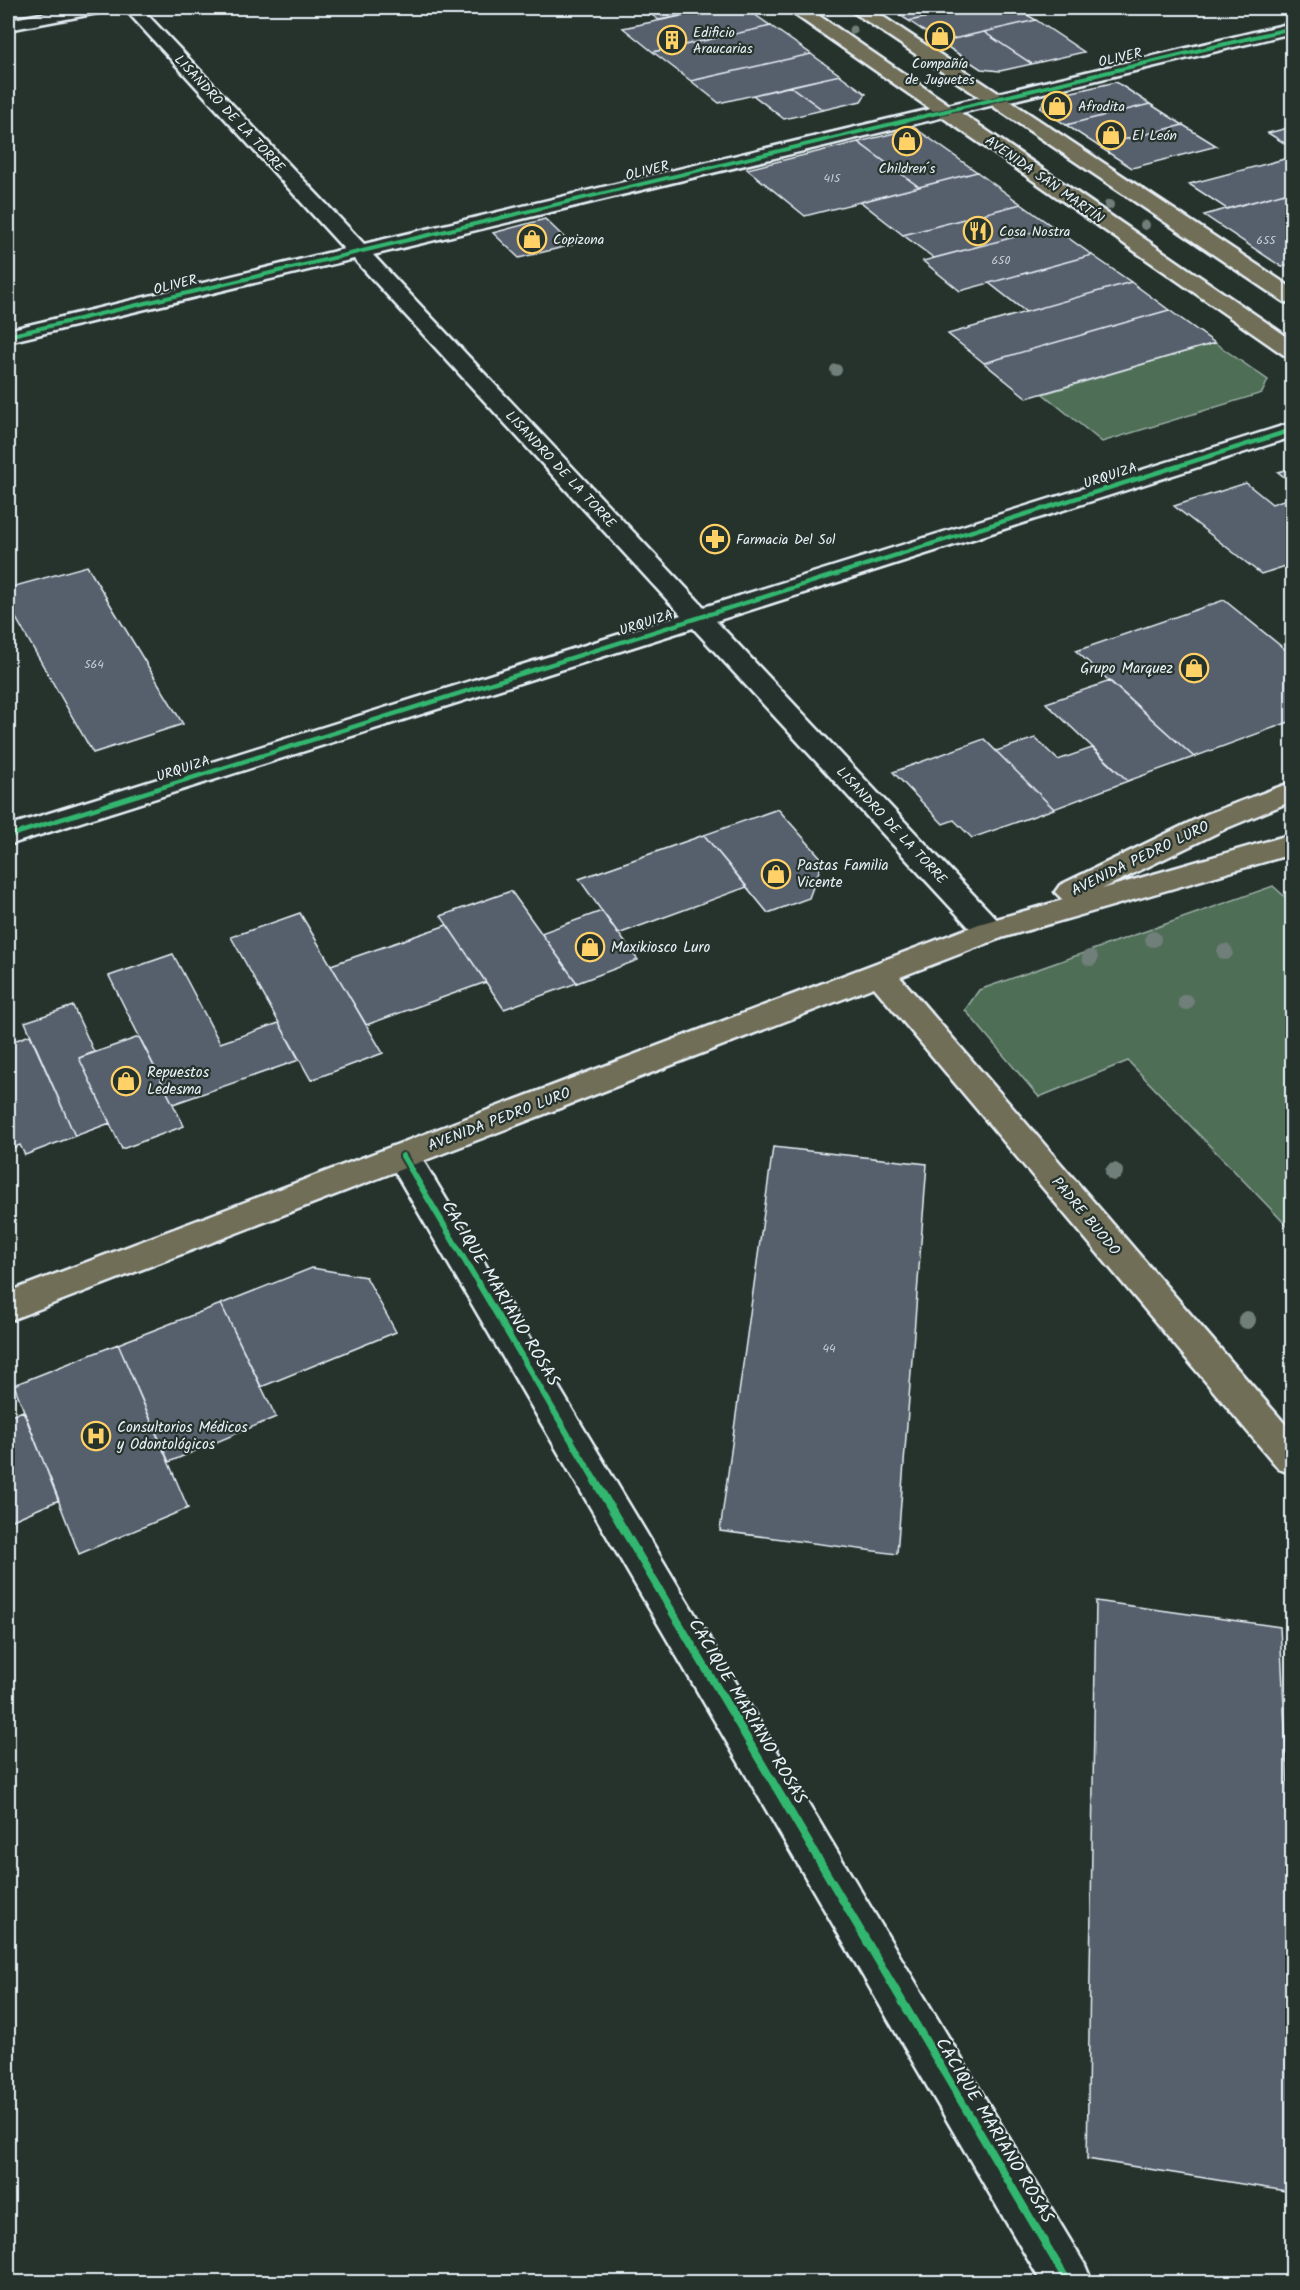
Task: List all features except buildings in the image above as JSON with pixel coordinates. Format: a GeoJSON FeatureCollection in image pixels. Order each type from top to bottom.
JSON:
{"type":"FeatureCollection","features":[{"type":"Feature","properties":{"kind":"main road","name":"AVENIDA SAN MARTÍN"},"geometry":{"type":"LineString","coordinates":[[797,8],[1293,350]]}},
{"type":"Feature","properties":{"kind":"main road"},"geometry":{"type":"LineString","coordinates":[[859,8],[1293,297]]}},
{"type":"Feature","properties":{"kind":"main road","name":"AVENIDA PEDRO LURO"},"geometry":{"type":"LineString","coordinates":[[8,1307],[990,931],[1217,821],[1293,791]]}},
{"type":"Feature","properties":{"kind":"main road","name":"AVENIDA PEDRO LURO"},"geometry":{"type":"LineString","coordinates":[[990,931],[1293,844]]}},
{"type":"Feature","properties":{"kind":"main road","name":"PADRE BUODO"},"geometry":{"type":"LineString","coordinates":[[880,974],[1293,1458]]}},
{"type":"Feature","properties":{"kind":"street"},"geometry":{"type":"LineString","coordinates":[[8,25],[98,8]]}},
{"type":"Feature","properties":{"kind":"street","name":"LISANDRO DE LA TORRE"},"geometry":{"type":"LineString","coordinates":[[132,8],[990,931]]}},
{"type":"Feature","properties":{"kind":"street","name":"OLIVER"},"geometry":{"type":"LineString","coordinates":[[8,336],[1293,28]]}},
{"type":"Feature","properties":{"kind":"street","name":"URQUIZA"},"geometry":{"type":"LineString","coordinates":[[8,836],[1293,430]]}},
{"type":"Feature","properties":{"kind":"street","name":"CACIQUE MARIANO ROSAS"},"geometry":{"type":"LineString","coordinates":[[403,1156],[1068,2283]]}},
{"type":"Feature","properties":{"kind":"green space"},"geometry":{"type":"Polygon","coordinates":[[[1215,343],[1268,380],[1262,393],[1102,442],[1043,394],[1215,343]]]}},
{"type":"Feature","properties":{"kind":"green space"},"geometry":{"type":"Polygon","coordinates":[[[1273,886],[1292,903],[1292,1231],[1128,1061],[1039,1097],[965,1010],[979,990],[1273,886]]]}},
{"type":"Feature","properties":{"kind":"cycle path"},"geometry":{"type":"LineString","coordinates":[[8,336],[1292,28]]}},
{"type":"Feature","properties":{"kind":"cycle path"},"geometry":{"type":"LineString","coordinates":[[8,836],[1292,430]]}},
{"type":"Feature","properties":{"kind":"cycle path"},"geometry":{"type":"LineString","coordinates":[[403,1156],[1068,2282]]}},
{"type":"Feature","properties":{"kind":"place","name":"Compañía de Juguetes"},"geometry":{"type":"Point","coordinates":[940,36]}},
{"type":"Feature","properties":{"kind":"place","name":"Edificio Araucarias"},"geometry":{"type":"Point","coordinates":[672,40]}},
{"type":"Feature","properties":{"kind":"place","name":"Afrodita"},"geometry":{"type":"Point","coordinates":[1057,106]}},
{"type":"Feature","properties":{"kind":"place","name":"El León"},"geometry":{"type":"Point","coordinates":[1111,135]}},
{"type":"Feature","properties":{"kind":"place","name":"Children´s"},"geometry":{"type":"Point","coordinates":[907,141]}},
{"type":"Feature","properties":{"kind":"place","name":"Cosa Nostra"},"geometry":{"type":"Point","coordinates":[978,231]}},
{"type":"Feature","properties":{"kind":"place","name":"Copizona"},"geometry":{"type":"Point","coordinates":[532,239]}},
{"type":"Feature","properties":{"kind":"place","name":"Farmacia Del Sol"},"geometry":{"type":"Point","coordinates":[715,539]}},
{"type":"Feature","properties":{"kind":"place","name":"Grupo Marquez"},"geometry":{"type":"Point","coordinates":[1194,668]}},
{"type":"Feature","properties":{"kind":"place","name":"Pastas Familia Vicente"},"geometry":{"type":"Point","coordinates":[776,874]}},
{"type":"Feature","properties":{"kind":"place","name":"Maxikiosco Luro"},"geometry":{"type":"Point","coordinates":[590,947]}},
{"type":"Feature","properties":{"kind":"place","name":"Repuestos Ledesma"},"geometry":{"type":"Point","coordinates":[126,1081]}},
{"type":"Feature","properties":{"kind":"place","name":"Consultorios Médicos y Odontológicos"},"geometry":{"type":"Point","coordinates":[96,1436]}}]}
